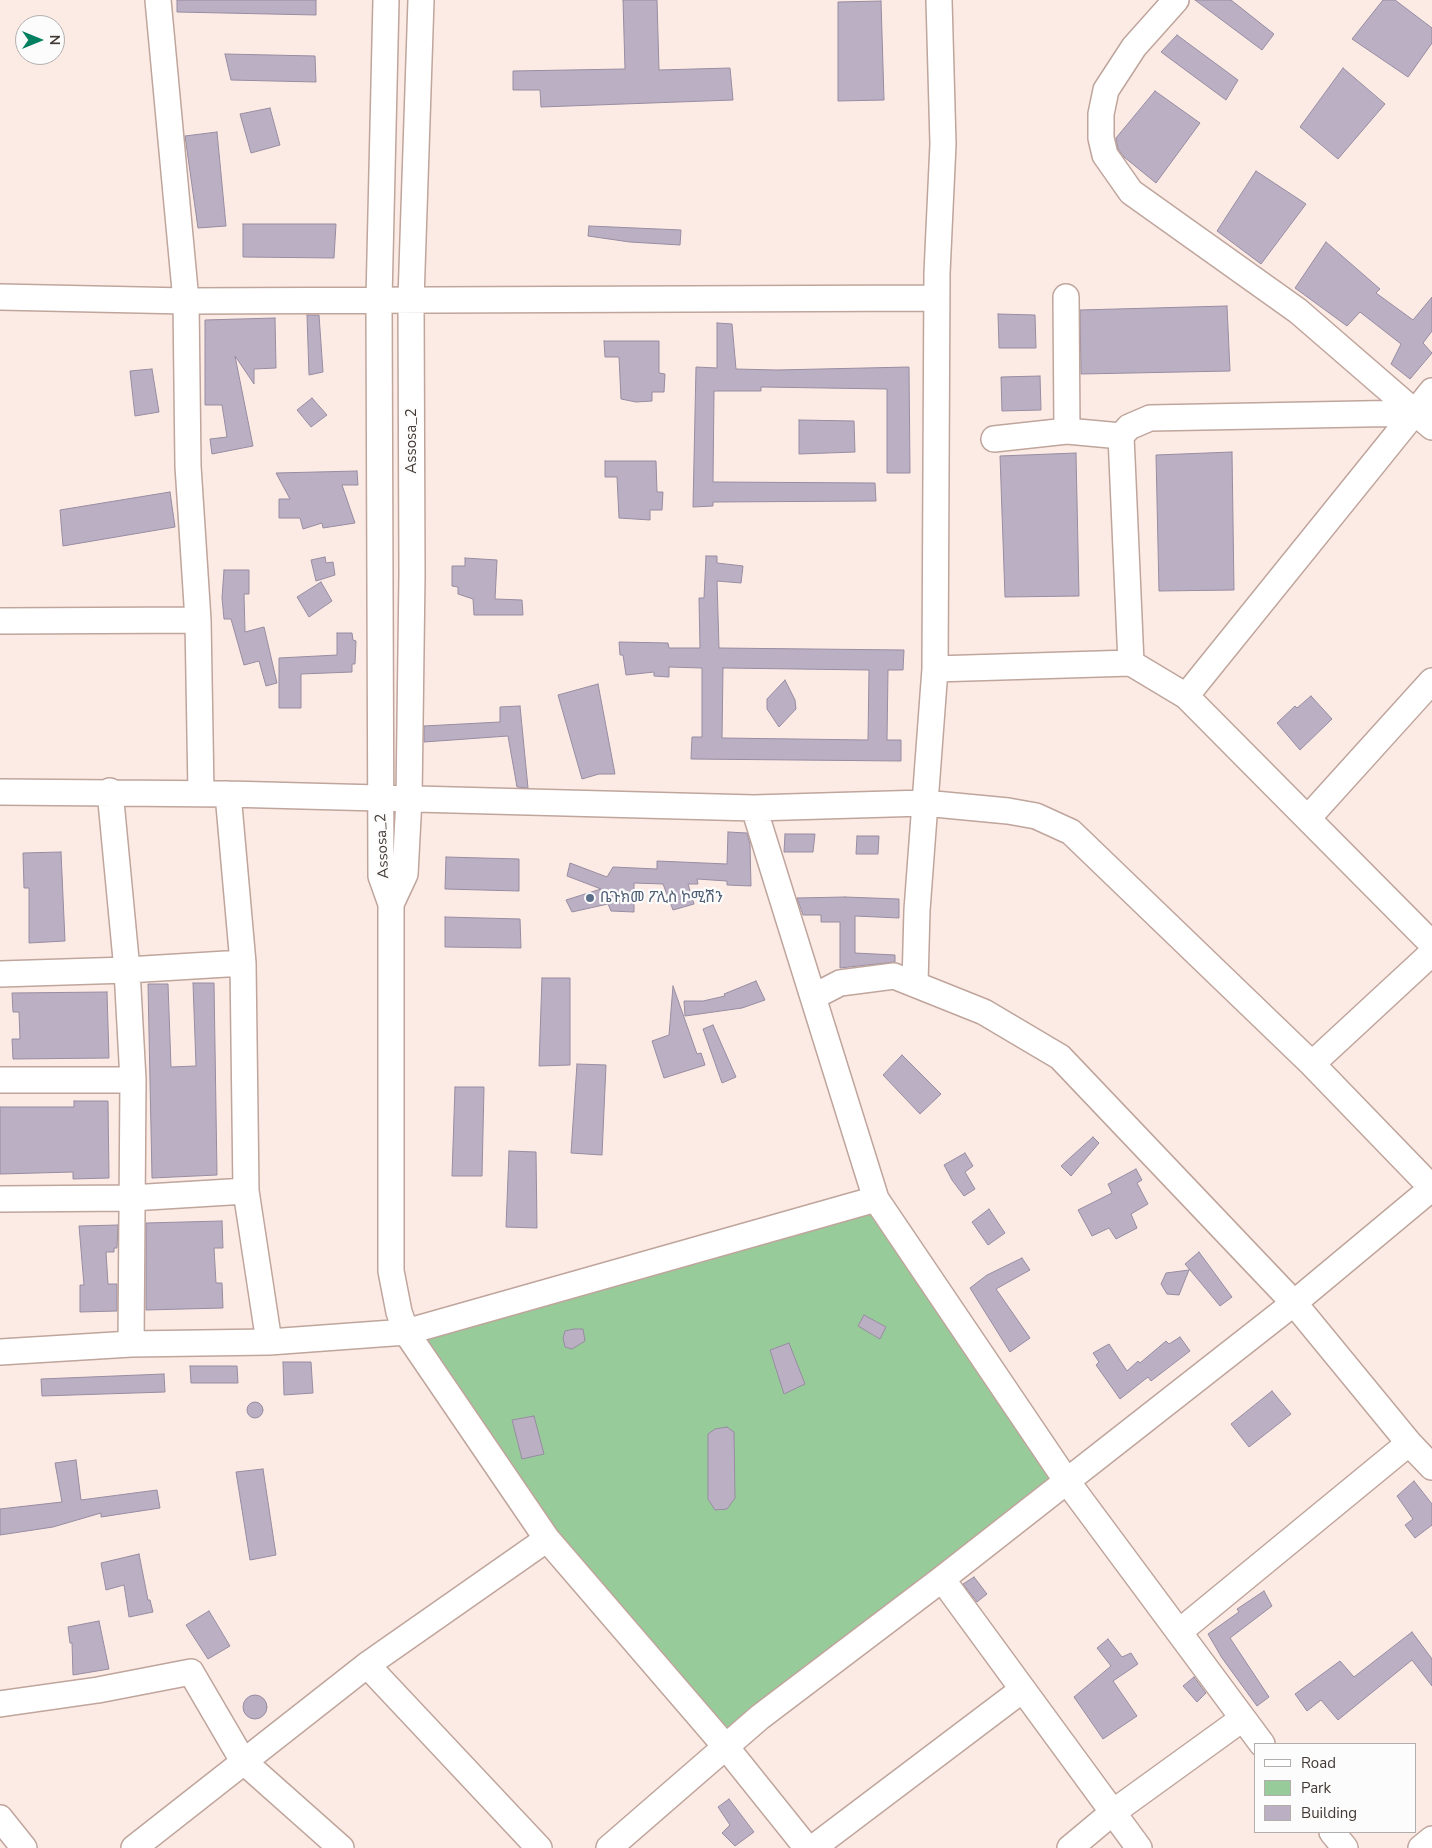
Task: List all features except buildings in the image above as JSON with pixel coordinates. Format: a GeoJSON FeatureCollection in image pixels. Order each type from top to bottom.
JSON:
{"type":"FeatureCollection","features":[{"type":"Feature","properties":{"kind":"street"},"geometry":{"type":"LineString","coordinates":[[158,0],[186,301],[188,466],[198,620],[201,793]]}},
{"type":"Feature","properties":{"kind":"street"},"geometry":{"type":"LineString","coordinates":[[915,983],[917,910],[935,669],[936,298],[943,144],[939,0]]}},
{"type":"Feature","properties":{"kind":"street"},"geometry":{"type":"LineString","coordinates":[[1176,0],[1134,47],[1106,90],[1102,114],[1102,138],[1105,155],[1131,192],[1298,311],[1423,420]]}},
{"type":"Feature","properties":{"kind":"street"},"geometry":{"type":"LineString","coordinates":[[386,6],[421,5]]}},
{"type":"Feature","properties":{"kind":"street","name":"Assosa_2"},"geometry":{"type":"LineString","coordinates":[[391,904],[404,874],[409,799],[412,575],[411,299],[421,5]]}},
{"type":"Feature","properties":{"kind":"street","name":"Assosa_2"},"geometry":{"type":"LineString","coordinates":[[386,6],[379,299],[380,799],[381,876],[391,904]]}},
{"type":"Feature","properties":{"kind":"street"},"geometry":{"type":"LineString","coordinates":[[1066,296],[1066,431]]}},
{"type":"Feature","properties":{"kind":"street"},"geometry":{"type":"LineString","coordinates":[[0,297],[186,301],[936,298]]}},
{"type":"Feature","properties":{"kind":"street"},"geometry":{"type":"LineString","coordinates":[[1186,696],[1423,420],[1432,391]]}},
{"type":"Feature","properties":{"kind":"street"},"geometry":{"type":"LineString","coordinates":[[1131,664],[1121,436],[1129,427],[1150,418],[1423,420]]}},
{"type":"Feature","properties":{"kind":"street"},"geometry":{"type":"LineString","coordinates":[[994,439],[1066,431],[1121,436]]}},
{"type":"Feature","properties":{"kind":"street"},"geometry":{"type":"LineString","coordinates":[[0,621],[198,620]]}},
{"type":"Feature","properties":{"kind":"street"},"geometry":{"type":"LineString","coordinates":[[935,669],[1131,664],[1186,696],[1432,944]]}},
{"type":"Feature","properties":{"kind":"street"},"geometry":{"type":"LineString","coordinates":[[1308,818],[1432,682]]}},
{"type":"Feature","properties":{"kind":"street"},"geometry":{"type":"LineString","coordinates":[[110,791],[127,970],[133,1080],[131,1344]]}},
{"type":"Feature","properties":{"kind":"street"},"geometry":{"type":"LineString","coordinates":[[0,792],[110,791],[754,808],[924,803],[1008,811],[1036,816],[1071,832],[1312,1064],[1432,1188],[1294,1303],[942,1579],[760,1717],[610,1848]]}},
{"type":"Feature","properties":{"kind":"street"},"geometry":{"type":"LineString","coordinates":[[228,794],[243,963],[246,1191],[269,1342]]}},
{"type":"Feature","properties":{"kind":"street"},"geometry":{"type":"LineString","coordinates":[[754,808],[876,1198],[1066,1480],[1261,1743]]}},
{"type":"Feature","properties":{"kind":"street"},"geometry":{"type":"LineString","coordinates":[[391,904],[391,1271],[399,1312],[406,1332],[547,1539],[726,1747],[807,1848]]}},
{"type":"Feature","properties":{"kind":"street"},"geometry":{"type":"LineString","coordinates":[[1312,1064],[1432,952]]}},
{"type":"Feature","properties":{"kind":"street"},"geometry":{"type":"LineString","coordinates":[[0,974],[127,970],[243,963]]}},
{"type":"Feature","properties":{"kind":"street"},"geometry":{"type":"LineString","coordinates":[[813,997],[840,983],[894,976],[984,1012],[1060,1057],[1294,1303],[1409,1443],[1432,1467]]}},
{"type":"Feature","properties":{"kind":"street"},"geometry":{"type":"LineString","coordinates":[[0,1080],[133,1080]]}},
{"type":"Feature","properties":{"kind":"street"},"geometry":{"type":"LineString","coordinates":[[0,1198],[132,1198],[246,1191]]}},
{"type":"Feature","properties":{"kind":"street"},"geometry":{"type":"LineString","coordinates":[[0,1352],[131,1344],[269,1342],[406,1332],[876,1198]]}},
{"type":"Feature","properties":{"kind":"street"},"geometry":{"type":"LineString","coordinates":[[1179,1632],[1409,1443]]}},
{"type":"Feature","properties":{"kind":"street"},"geometry":{"type":"LineString","coordinates":[[134,1848],[367,1665],[547,1539]]}},
{"type":"Feature","properties":{"kind":"street"},"geometry":{"type":"LineString","coordinates":[[942,1579],[1139,1848]]}},
{"type":"Feature","properties":{"kind":"street"},"geometry":{"type":"LineString","coordinates":[[367,1665],[539,1848]]}},
{"type":"Feature","properties":{"kind":"street"},"geometry":{"type":"LineString","coordinates":[[0,1704],[98,1690],[191,1672],[243,1761],[327,1844]]}},
{"type":"Feature","properties":{"kind":"street"},"geometry":{"type":"LineString","coordinates":[[813,1848],[1022,1690]]}},
{"type":"Feature","properties":{"kind":"street"},"geometry":{"type":"LineString","coordinates":[[1070,1848],[1112,1813],[1242,1719]]}},
{"type":"Feature","properties":{"kind":"street"},"geometry":{"type":"LineString","coordinates":[[0,1818],[24,1848]]}},
{"type":"Feature","properties":{"kind":"street"},"geometry":{"type":"LineString","coordinates":[[1333,1833],[1345,1848]]}},
{"type":"Feature","properties":{"kind":"street"},"geometry":{"type":"LineString","coordinates":[[1421,1848],[1432,1839]]}},
{"type":"Feature","properties":{"kind":"green space"},"geometry":{"type":"Polygon","coordinates":[[[874,1200],[1064,1483],[726,1751],[540,1531],[410,1329],[874,1200]]]}},
{"type":"Feature","properties":{"kind":"place","name":"ቤጉክመ ፖሊስ ኮሚሽን"},"geometry":{"type":"Point","coordinates":[590,898]}}]}
